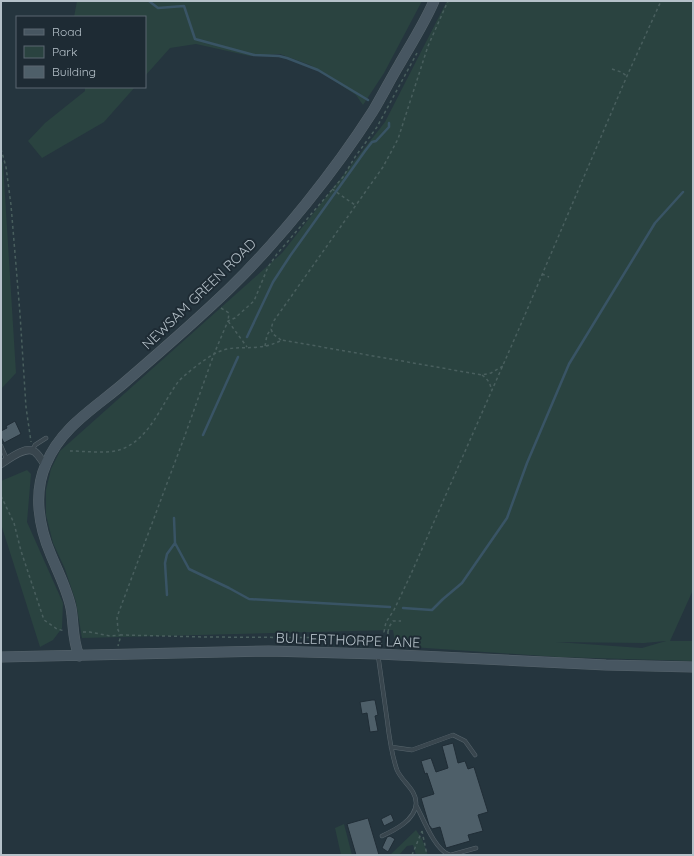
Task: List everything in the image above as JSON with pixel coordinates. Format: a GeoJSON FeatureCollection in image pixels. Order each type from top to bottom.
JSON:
{"type":"FeatureCollection","features":[{"type":"Feature","properties":{"kind":"street","name":"NEWSAM GREEN ROAD"},"geometry":{"type":"LineString","coordinates":[[79,656],[74,643],[71,607],[61,577],[43,534],[39,510],[40,487],[45,465],[56,443],[72,424],[121,386],[174,340],[231,287],[291,221],[351,144],[374,110],[425,21],[434,1]]}},
{"type":"Feature","properties":{"kind":"street"},"geometry":{"type":"LineString","coordinates":[[4,462],[24,451],[32,451],[35,452],[45,465]]}},
{"type":"Feature","properties":{"kind":"street","name":"BULLERTHORPE LANE"},"geometry":{"type":"LineString","coordinates":[[1,657],[269,651],[693,667]]}},
{"type":"Feature","properties":{"kind":"lane"},"geometry":{"type":"LineString","coordinates":[[32,451],[35,445],[46,438]]}},
{"type":"Feature","properties":{"kind":"lane"},"geometry":{"type":"LineString","coordinates":[[1,446],[4,462]]}},
{"type":"Feature","properties":{"kind":"lane"},"geometry":{"type":"LineString","coordinates":[[380,654],[391,747],[398,771],[414,795],[416,804],[432,836],[442,851],[450,855],[476,848]]}},
{"type":"Feature","properties":{"kind":"lane"},"geometry":{"type":"LineString","coordinates":[[391,747],[412,750],[453,735],[465,741],[475,755]]}},
{"type":"Feature","properties":{"kind":"lane"},"geometry":{"type":"LineString","coordinates":[[382,836],[407,821],[415,812],[416,804]]}},
{"type":"Feature","properties":{"kind":"path"},"geometry":{"type":"LineString","coordinates":[[448,1],[428,46],[398,139],[383,167],[272,322],[271,329],[272,334],[278,339],[282,340],[482,375],[491,373],[503,366]]}},
{"type":"Feature","properties":{"kind":"path"},"geometry":{"type":"LineString","coordinates":[[388,632],[384,632],[386,622],[394,610],[411,574],[661,1]]}},
{"type":"Feature","properties":{"kind":"path"},"geometry":{"type":"LineString","coordinates":[[228,321],[234,318],[254,301],[268,267],[277,254],[343,177],[355,157],[377,127],[420,48]]}},
{"type":"Feature","properties":{"kind":"path"},"geometry":{"type":"LineString","coordinates":[[612,69],[627,76]]}},
{"type":"Feature","properties":{"kind":"path"},"geometry":{"type":"LineString","coordinates":[[1,149],[6,168],[11,205],[26,407],[32,451]]}},
{"type":"Feature","properties":{"kind":"path"},"geometry":{"type":"LineString","coordinates":[[332,189],[355,206]]}},
{"type":"Feature","properties":{"kind":"path"},"geometry":{"type":"LineString","coordinates":[[542,274],[549,277]]}},
{"type":"Feature","properties":{"kind":"path"},"geometry":{"type":"LineString","coordinates":[[115,654],[121,635],[118,630],[118,617],[214,354],[228,321],[229,312],[214,303]]}},
{"type":"Feature","properties":{"kind":"path"},"geometry":{"type":"LineString","coordinates":[[228,321],[247,347]]}},
{"type":"Feature","properties":{"kind":"path"},"geometry":{"type":"LineString","coordinates":[[265,346],[267,335],[271,329]]}},
{"type":"Feature","properties":{"kind":"path"},"geometry":{"type":"LineString","coordinates":[[70,451],[118,450],[135,442],[151,423],[179,381],[214,354],[227,348],[272,345],[282,340]]}},
{"type":"Feature","properties":{"kind":"path"},"geometry":{"type":"LineString","coordinates":[[482,375],[488,380],[492,391]]}},
{"type":"Feature","properties":{"kind":"path"},"geometry":{"type":"LineString","coordinates":[[1,496],[14,523],[21,551],[44,620],[57,629],[73,633],[90,632],[110,636],[381,638],[388,637],[389,627],[393,621],[401,621]]}},
{"type":"Feature","properties":{"kind":"path"},"geometry":{"type":"LineString","coordinates":[[380,654],[381,638]]}},
{"type":"Feature","properties":{"kind":"path"},"geometry":{"type":"LineString","coordinates":[[412,855],[422,831]]}},
{"type":"Feature","properties":{"kind":"green space"},"geometry":{"type":"Polygon","coordinates":[[[77,1],[422,1],[384,73],[363,105],[356,95],[310,65],[280,54],[250,56],[196,44],[170,48],[146,75],[146,16],[74,16],[77,1]]]}},
{"type":"Feature","properties":{"kind":"green space"},"geometry":{"type":"Polygon","coordinates":[[[447,1],[693,1],[693,590],[670,641],[693,641],[693,661],[558,657],[411,647],[395,643],[393,630],[82,638],[76,602],[65,569],[53,543],[46,515],[46,490],[51,469],[60,451],[282,253],[385,122],[447,1]],[[666,641],[644,643],[556,642],[642,648],[666,641]]]}},
{"type":"Feature","properties":{"kind":"green space"},"geometry":{"type":"Polygon","coordinates":[[[85,88],[134,88],[104,122],[42,158],[28,141],[45,123],[85,91],[85,88]]]}},
{"type":"Feature","properties":{"kind":"green space"},"geometry":{"type":"Polygon","coordinates":[[[1,159],[3,163],[16,373],[1,389],[1,159]]]}},
{"type":"Feature","properties":{"kind":"green space"},"geometry":{"type":"Polygon","coordinates":[[[27,470],[31,474],[27,522],[63,603],[62,628],[53,640],[40,647],[1,524],[1,481],[27,470]]]}},
{"type":"Feature","properties":{"kind":"green space"},"geometry":{"type":"Polygon","coordinates":[[[344,824],[352,855],[341,855],[335,828],[344,824]]]}},
{"type":"Feature","properties":{"kind":"green space"},"geometry":{"type":"Polygon","coordinates":[[[416,830],[422,839],[428,855],[416,855],[413,845],[407,846],[399,855],[390,855],[416,830]]]}},
{"type":"Feature","properties":{"kind":"building"},"geometry":{"type":"Polygon","coordinates":[[[15,421],[21,434],[4,443],[1,437],[1,431],[15,421]]]}},
{"type":"Feature","properties":{"kind":"building"},"geometry":{"type":"Polygon","coordinates":[[[375,700],[378,715],[375,716],[378,731],[370,732],[367,713],[362,714],[360,702],[375,700]]]}},
{"type":"Feature","properties":{"kind":"building"},"geometry":{"type":"Polygon","coordinates":[[[453,743],[458,763],[465,761],[468,769],[474,767],[488,812],[478,815],[483,831],[468,835],[470,841],[446,848],[440,827],[432,829],[429,825],[421,798],[434,794],[421,761],[431,758],[436,772],[448,768],[442,746],[453,743]]]}},
{"type":"Feature","properties":{"kind":"building"},"geometry":{"type":"Polygon","coordinates":[[[391,814],[394,821],[384,826],[381,819],[391,814]]]}},
{"type":"Feature","properties":{"kind":"building"},"geometry":{"type":"Polygon","coordinates":[[[368,818],[379,855],[356,855],[347,824],[368,818]]]}},
{"type":"Feature","properties":{"kind":"building"},"geometry":{"type":"Polygon","coordinates":[[[390,836],[395,839],[388,852],[382,848],[387,837],[390,836]]]}},
{"type":"Feature","properties":{"kind":"waterway"},"geometry":{"type":"LineString","coordinates":[[149,1],[158,8],[184,6],[195,39],[254,55],[279,56],[287,58],[318,70],[368,100]]}},
{"type":"Feature","properties":{"kind":"waterway"},"geometry":{"type":"LineString","coordinates":[[247,337],[273,282],[290,256],[365,151],[372,142],[376,141],[389,127],[389,123]]}},
{"type":"Feature","properties":{"kind":"waterway"},"geometry":{"type":"LineString","coordinates":[[403,608],[432,610],[462,583],[507,518],[527,463],[569,364],[655,223],[683,192]]}},
{"type":"Feature","properties":{"kind":"waterway"},"geometry":{"type":"LineString","coordinates":[[203,435],[238,357]]}},
{"type":"Feature","properties":{"kind":"waterway"},"geometry":{"type":"LineString","coordinates":[[174,518],[175,543],[189,569],[249,599],[390,607]]}},
{"type":"Feature","properties":{"kind":"waterway"},"geometry":{"type":"LineString","coordinates":[[167,595],[165,563],[167,554],[175,543]]}}]}
